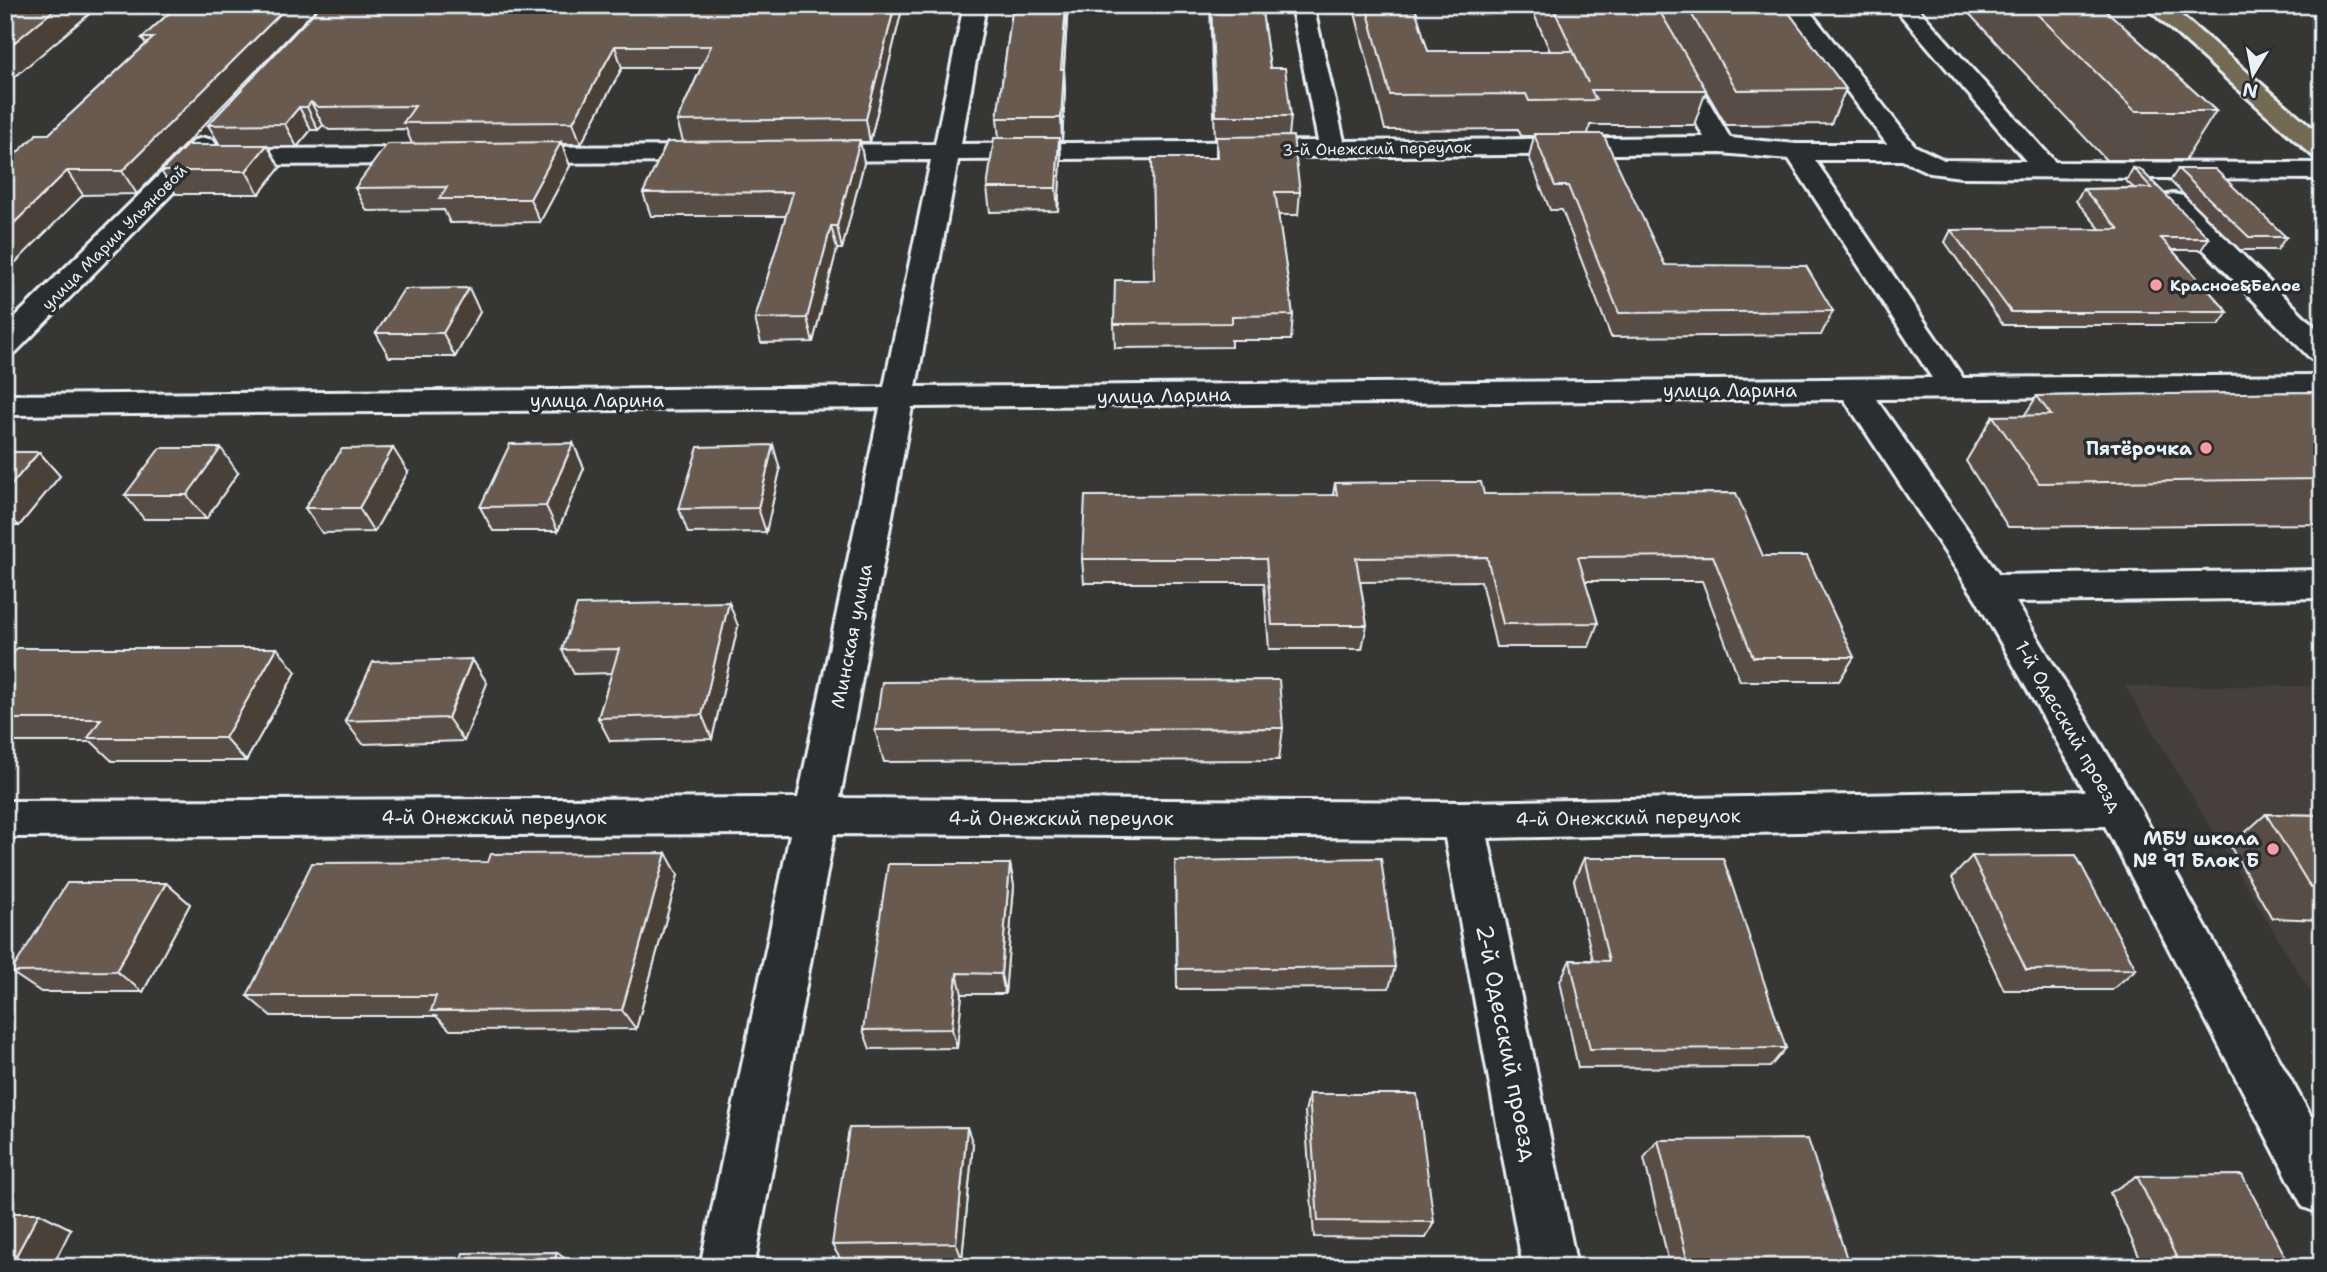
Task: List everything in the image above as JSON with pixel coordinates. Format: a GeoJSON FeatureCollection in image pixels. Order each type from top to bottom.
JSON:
{"type":"FeatureCollection","features":[{"type":"Feature","properties":{"kind":"main road"},"geometry":{"type":"LineString","coordinates":[[2155,5],[2322,149]]}},
{"type":"Feature","properties":{"kind":"street","name":"Минская улица"},"geometry":{"type":"LineString","coordinates":[[727,1267],[975,5]]}},
{"type":"Feature","properties":{"kind":"street"},"geometry":{"type":"LineString","coordinates":[[1302,5],[1333,149]]}},
{"type":"Feature","properties":{"kind":"street"},"geometry":{"type":"LineString","coordinates":[[1642,5],[1721,145]]}},
{"type":"Feature","properties":{"kind":"street"},"geometry":{"type":"LineString","coordinates":[[1793,5],[1906,152],[1939,167],[2322,171]]}},
{"type":"Feature","properties":{"kind":"street"},"geometry":{"type":"LineString","coordinates":[[1903,5],[2048,170]]}},
{"type":"Feature","properties":{"kind":"street","name":"улица Марии Ульяновой"},"geometry":{"type":"LineString","coordinates":[[5,345],[222,127]]}},
{"type":"Feature","properties":{"kind":"street","name":"3-й Онежский переулок"},"geometry":{"type":"LineString","coordinates":[[793,153],[1721,145],[1797,152],[1906,152]]}},
{"type":"Feature","properties":{"kind":"street"},"geometry":{"type":"LineString","coordinates":[[1797,152],[1954,388]]}},
{"type":"Feature","properties":{"kind":"street"},"geometry":{"type":"LineString","coordinates":[[486,155],[737,153]]}},
{"type":"Feature","properties":{"kind":"street"},"geometry":{"type":"LineString","coordinates":[[193,158],[458,156]]}},
{"type":"Feature","properties":{"kind":"street"},"geometry":{"type":"LineString","coordinates":[[2141,170],[2322,352]]}},
{"type":"Feature","properties":{"kind":"street","name":"улица Ларина"},"geometry":{"type":"LineString","coordinates":[[5,405],[2322,385]]}},
{"type":"Feature","properties":{"kind":"street","name":"1-й Одесский проезд"},"geometry":{"type":"LineString","coordinates":[[1853,389],[1989,589],[2117,807],[2322,1188]]}},
{"type":"Feature","properties":{"kind":"street"},"geometry":{"type":"LineString","coordinates":[[1989,589],[2322,584]]}},
{"type":"Feature","properties":{"kind":"street","name":"4-й Онежский переулок"},"geometry":{"type":"LineString","coordinates":[[5,819],[815,816],[1463,820],[2117,807]]}},
{"type":"Feature","properties":{"kind":"street","name":"2-й Одесский проезд"},"geometry":{"type":"LineString","coordinates":[[1463,820],[1550,1267]]}},
{"type":"Feature","properties":{"kind":"shaded area","name":"МБУ школа № 91 Блок Б"},"geometry":{"type":"Polygon","coordinates":[[[2125,686],[2322,686],[2322,1011],[2125,686]]]}},
{"type":"Feature","properties":{"kind":"building"},"geometry":{"type":"Polygon","coordinates":[[[5,5],[60,5],[5,50],[5,5]]]}},
{"type":"Feature","properties":{"kind":"building"},"geometry":{"type":"Polygon","coordinates":[[[178,5],[289,5],[122,171],[67,171],[5,232],[5,164],[37,134],[49,134],[153,38],[142,38],[178,5]]]}},
{"type":"Feature","properties":{"kind":"building"},"geometry":{"type":"Polygon","coordinates":[[[321,5],[895,5],[866,119],[677,121],[711,46],[615,46],[573,122],[403,123],[415,106],[318,107],[311,102],[307,107],[299,107],[285,124],[208,125],[321,5]]]}},
{"type":"Feature","properties":{"kind":"building"},"geometry":{"type":"Polygon","coordinates":[[[1013,5],[1066,5],[1061,69],[1064,69],[1061,118],[997,118],[1013,5]]]}},
{"type":"Feature","properties":{"kind":"building"},"geometry":{"type":"Polygon","coordinates":[[[1211,5],[1261,5],[1270,68],[1285,68],[1291,116],[1216,116],[1211,5]]]}},
{"type":"Feature","properties":{"kind":"building"},"geometry":{"type":"Polygon","coordinates":[[[1366,5],[1414,5],[1428,51],[1573,51],[1588,83],[1552,5],[1656,5],[1706,90],[1591,90],[1596,100],[1529,101],[1526,94],[1390,95],[1366,5]]]}},
{"type":"Feature","properties":{"kind":"building"},"geometry":{"type":"Polygon","coordinates":[[[1686,5],[1783,5],[1846,89],[1737,90],[1686,5]]]}},
{"type":"Feature","properties":{"kind":"building"},"geometry":{"type":"Polygon","coordinates":[[[2028,5],[2100,5],[2216,111],[2135,111],[2028,5]]]}},
{"type":"Feature","properties":{"kind":"building"},"geometry":{"type":"Polygon","coordinates":[[[1534,134],[1603,134],[1665,265],[1806,266],[1833,311],[1619,313],[1568,186],[1555,186],[1534,134]]]}},
{"type":"Feature","properties":{"kind":"building"},"geometry":{"type":"Polygon","coordinates":[[[1293,136],[1300,192],[1275,192],[1293,315],[1232,316],[1232,323],[1114,324],[1115,280],[1154,280],[1152,158],[1217,158],[1216,137],[1293,136]]]}},
{"type":"Feature","properties":{"kind":"building"},"geometry":{"type":"Polygon","coordinates":[[[994,138],[1059,138],[1056,188],[987,188],[994,138]]]}},
{"type":"Feature","properties":{"kind":"building"},"geometry":{"type":"Polygon","coordinates":[[[860,140],[837,226],[831,226],[807,318],[755,319],[793,192],[643,193],[667,142],[860,140]]]}},
{"type":"Feature","properties":{"kind":"building"},"geometry":{"type":"Polygon","coordinates":[[[561,142],[530,199],[439,199],[447,187],[355,188],[387,144],[561,142]]]}},
{"type":"Feature","properties":{"kind":"building"},"geometry":{"type":"Polygon","coordinates":[[[187,145],[267,145],[246,171],[161,171],[187,145]]]}},
{"type":"Feature","properties":{"kind":"building"},"geometry":{"type":"Polygon","coordinates":[[[2133,168],[2140,169],[2209,238],[2161,238],[2228,312],[2011,312],[1951,230],[2119,229],[2083,189],[2152,188],[2133,168]]]}},
{"type":"Feature","properties":{"kind":"building"},"geometry":{"type":"Polygon","coordinates":[[[2178,169],[2215,169],[2286,237],[2249,237],[2178,169]]]}},
{"type":"Feature","properties":{"kind":"building"},"geometry":{"type":"Polygon","coordinates":[[[469,288],[443,333],[376,333],[404,289],[469,288]]]}},
{"type":"Feature","properties":{"kind":"building"},"geometry":{"type":"Polygon","coordinates":[[[2322,392],[2322,479],[2039,483],[1993,416],[2051,415],[2037,396],[2322,392]]]}},
{"type":"Feature","properties":{"kind":"building"},"geometry":{"type":"Polygon","coordinates":[[[573,443],[546,506],[480,507],[510,444],[573,443]]]}},
{"type":"Feature","properties":{"kind":"building"},"geometry":{"type":"Polygon","coordinates":[[[773,445],[758,508],[679,509],[698,447],[773,445]]]}},
{"type":"Feature","properties":{"kind":"building"},"geometry":{"type":"Polygon","coordinates":[[[160,448],[221,448],[187,495],[125,495],[160,448]]]}},
{"type":"Feature","properties":{"kind":"building"},"geometry":{"type":"Polygon","coordinates":[[[393,448],[359,508],[305,508],[342,449],[393,448]]]}},
{"type":"Feature","properties":{"kind":"building"},"geometry":{"type":"Polygon","coordinates":[[[5,452],[39,452],[5,492],[5,452]]]}},
{"type":"Feature","properties":{"kind":"building"},"geometry":{"type":"Polygon","coordinates":[[[1481,482],[1484,494],[1736,493],[1763,556],[1807,556],[1854,657],[1753,657],[1713,556],[1578,557],[1598,623],[1503,624],[1487,557],[1356,558],[1367,625],[1272,625],[1266,559],[1082,559],[1085,496],[1337,495],[1335,483],[1481,482]]]}},
{"type":"Feature","properties":{"kind":"building"},"geometry":{"type":"Polygon","coordinates":[[[729,602],[702,715],[598,718],[619,649],[562,650],[577,605],[729,602]]]}},
{"type":"Feature","properties":{"kind":"building"},"geometry":{"type":"Polygon","coordinates":[[[17,648],[277,648],[225,738],[88,738],[101,719],[5,719],[5,664],[17,648]]]}},
{"type":"Feature","properties":{"kind":"building"},"geometry":{"type":"Polygon","coordinates":[[[472,659],[448,718],[345,721],[373,662],[472,659]]]}},
{"type":"Feature","properties":{"kind":"building"},"geometry":{"type":"Polygon","coordinates":[[[1279,680],[1283,728],[875,730],[882,682],[1279,680]]]}},
{"type":"Feature","properties":{"kind":"building"},"geometry":{"type":"Polygon","coordinates":[[[2266,814],[2322,815],[2322,888],[2311,888],[2266,814]]]}},
{"type":"Feature","properties":{"kind":"building"},"geometry":{"type":"Polygon","coordinates":[[[666,853],[622,1010],[431,1011],[436,996],[247,996],[312,863],[488,862],[491,854],[666,853]]]}},
{"type":"Feature","properties":{"kind":"building"},"geometry":{"type":"Polygon","coordinates":[[[2076,855],[2136,969],[2026,970],[1972,856],[2076,855]]]}},
{"type":"Feature","properties":{"kind":"building"},"geometry":{"type":"Polygon","coordinates":[[[1381,858],[1395,967],[1177,969],[1175,861],[1381,858]]]}},
{"type":"Feature","properties":{"kind":"building"},"geometry":{"type":"Polygon","coordinates":[[[1584,858],[1723,858],[1786,1048],[1590,1049],[1570,960],[1609,961],[1584,858]]]}},
{"type":"Feature","properties":{"kind":"building"},"geometry":{"type":"Polygon","coordinates":[[[888,864],[1010,864],[1001,974],[957,973],[952,1029],[863,1030],[888,864]]]}},
{"type":"Feature","properties":{"kind":"building"},"geometry":{"type":"Polygon","coordinates":[[[67,883],[166,883],[116,971],[11,972],[67,883]]]}},
{"type":"Feature","properties":{"kind":"building"},"geometry":{"type":"Polygon","coordinates":[[[1309,1094],[1417,1094],[1434,1222],[1318,1221],[1309,1094]]]}},
{"type":"Feature","properties":{"kind":"building"},"geometry":{"type":"Polygon","coordinates":[[[967,1127],[956,1243],[832,1245],[849,1128],[967,1127]]]}},
{"type":"Feature","properties":{"kind":"building"},"geometry":{"type":"Polygon","coordinates":[[[1808,1139],[1848,1262],[1688,1263],[1658,1140],[1808,1139]]]}},
{"type":"Feature","properties":{"kind":"building"},"geometry":{"type":"Polygon","coordinates":[[[2242,1175],[2291,1267],[2181,1267],[2137,1176],[2242,1175]]]}},
{"type":"Feature","properties":{"kind":"building"},"geometry":{"type":"Polygon","coordinates":[[[5,1213],[39,1213],[10,1267],[5,1267],[5,1213]]]}},
{"type":"Feature","properties":{"kind":"building"},"geometry":{"type":"Polygon","coordinates":[[[557,1252],[553,1267],[458,1267],[463,1253],[557,1252]]]}},
{"type":"Feature","properties":{"kind":"place","name":"Красное&Белое"},"geometry":{"type":"Point","coordinates":[2156,285]}},
{"type":"Feature","properties":{"kind":"place","name":"Пятёрочка"},"geometry":{"type":"Point","coordinates":[2206,448]}},
{"type":"Feature","properties":{"kind":"place","name":"МБУ школа № 91 Блок Б"},"geometry":{"type":"Point","coordinates":[2273,849]}}]}
